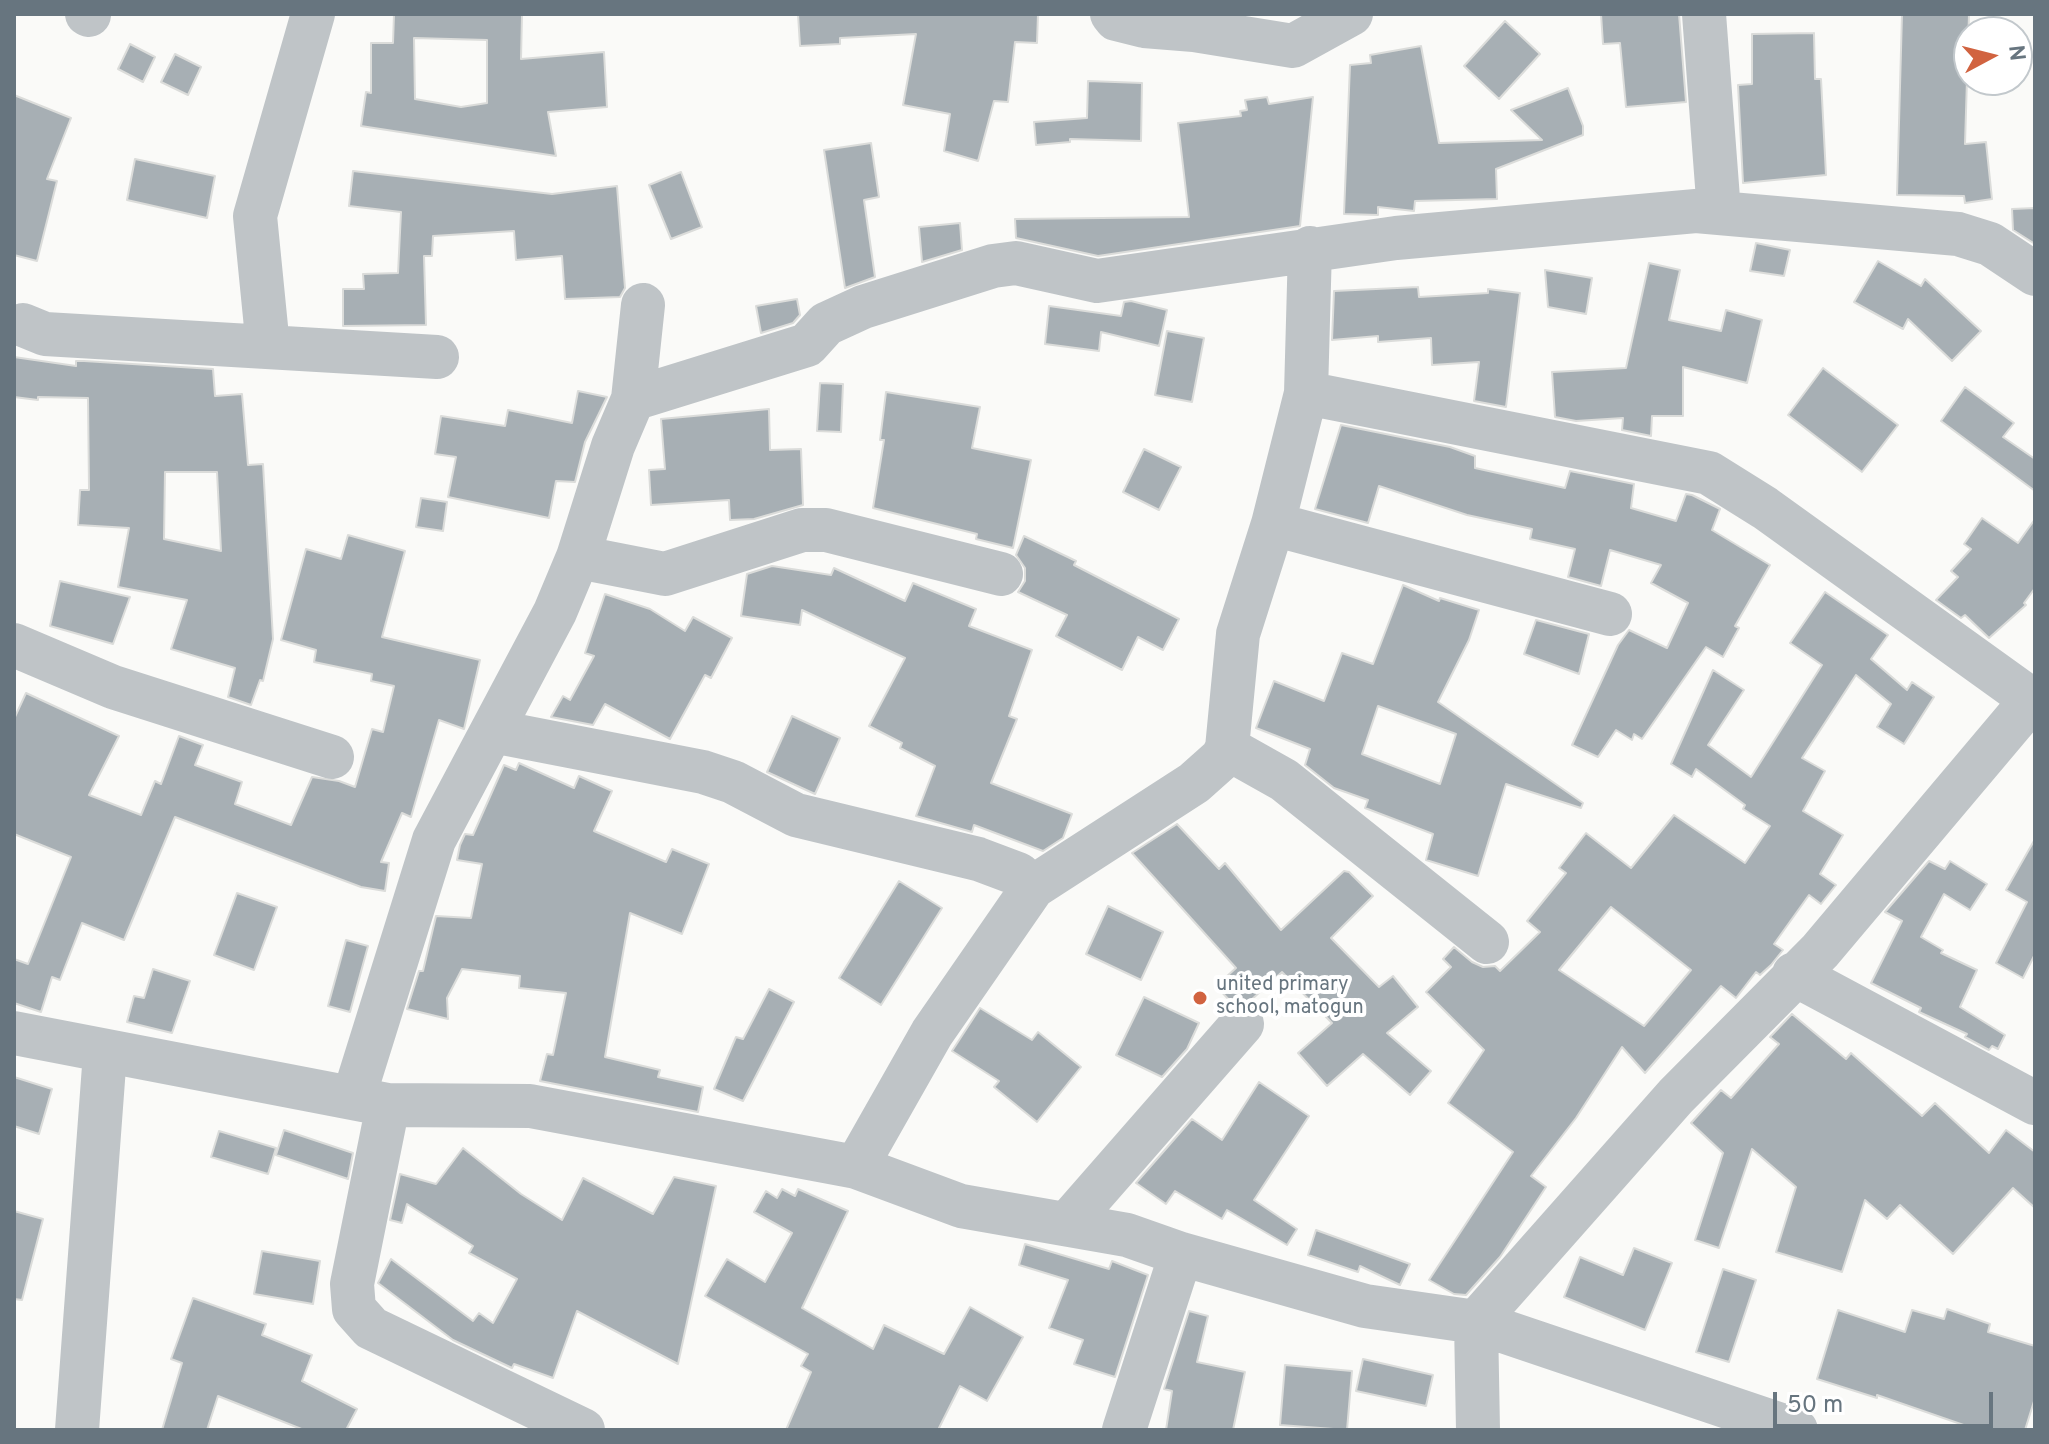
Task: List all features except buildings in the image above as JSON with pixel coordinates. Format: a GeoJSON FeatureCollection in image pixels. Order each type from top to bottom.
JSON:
{"type":"FeatureCollection","features":[{"type":"Feature","properties":{"kind":"street"},"geometry":{"type":"LineString","coordinates":[[268,347],[255,216],[313,14]]}},
{"type":"Feature","properties":{"kind":"street"},"geometry":{"type":"LineString","coordinates":[[1112,14],[1116,19],[1144,26],[1194,30],[1293,46],[1351,14]]}},
{"type":"Feature","properties":{"kind":"street"},"geometry":{"type":"LineString","coordinates":[[1704,14],[1719,212]]}},
{"type":"Feature","properties":{"kind":"street"},"geometry":{"type":"LineString","coordinates":[[633,399],[807,345],[826,324],[863,307],[993,266],[1030,264],[1067,277],[1097,281],[1310,248],[1670,212],[1719,212],[1958,234],[1990,244],[2035,274]]}},
{"type":"Feature","properties":{"kind":"street"},"geometry":{"type":"LineString","coordinates":[[856,1167],[932,1033],[1033,887],[1194,783],[1222,758],[1227,748],[1238,634],[1273,524],[1306,393],[1310,248]]}},
{"type":"Feature","properties":{"kind":"street"},"geometry":{"type":"LineString","coordinates":[[583,1430],[371,1328],[354,1309],[352,1284],[371,1100],[434,840],[555,612],[578,557],[613,446],[633,399],[643,305]]}},
{"type":"Feature","properties":{"kind":"street"},"geometry":{"type":"LineString","coordinates":[[23,325],[45,334],[437,357]]}},
{"type":"Feature","properties":{"kind":"street"},"geometry":{"type":"LineString","coordinates":[[1306,393],[1709,473],[1765,508],[2033,698],[1820,951],[1676,1096],[1476,1322],[1478,1430]]}},
{"type":"Feature","properties":{"kind":"street"},"geometry":{"type":"LineString","coordinates":[[1273,524],[1610,614]]}},
{"type":"Feature","properties":{"kind":"street"},"geometry":{"type":"LineString","coordinates":[[578,557],[665,574],[802,530],[826,530],[1001,574]]}},
{"type":"Feature","properties":{"kind":"street"},"geometry":{"type":"LineString","coordinates":[[14,645],[113,687],[332,757]]}},
{"type":"Feature","properties":{"kind":"street"},"geometry":{"type":"LineString","coordinates":[[492,731],[703,772],[733,782],[796,815],[978,859],[1018,874],[1033,887]]}},
{"type":"Feature","properties":{"kind":"street"},"geometry":{"type":"LineString","coordinates":[[1227,748],[1284,780],[1487,942]]}},
{"type":"Feature","properties":{"kind":"street"},"geometry":{"type":"LineString","coordinates":[[1794,974],[2035,1103]]}},
{"type":"Feature","properties":{"kind":"street"},"geometry":{"type":"LineString","coordinates":[[1067,1224],[1242,1024]]}},
{"type":"Feature","properties":{"kind":"street"},"geometry":{"type":"LineString","coordinates":[[14,1033],[105,1053],[371,1100],[530,1106],[856,1167],[961,1206],[1127,1235],[1181,1254],[1365,1306],[1476,1322],[1796,1430]]}},
{"type":"Feature","properties":{"kind":"street"},"geometry":{"type":"LineString","coordinates":[[77,1430],[105,1053]]}},
{"type":"Feature","properties":{"kind":"street"},"geometry":{"type":"LineString","coordinates":[[1124,1430],[1181,1254]]}},
{"type":"Feature","properties":{"kind":"place","name":"united primary school, matogun"},"geometry":{"type":"Point","coordinates":[1200,998]}}]}
